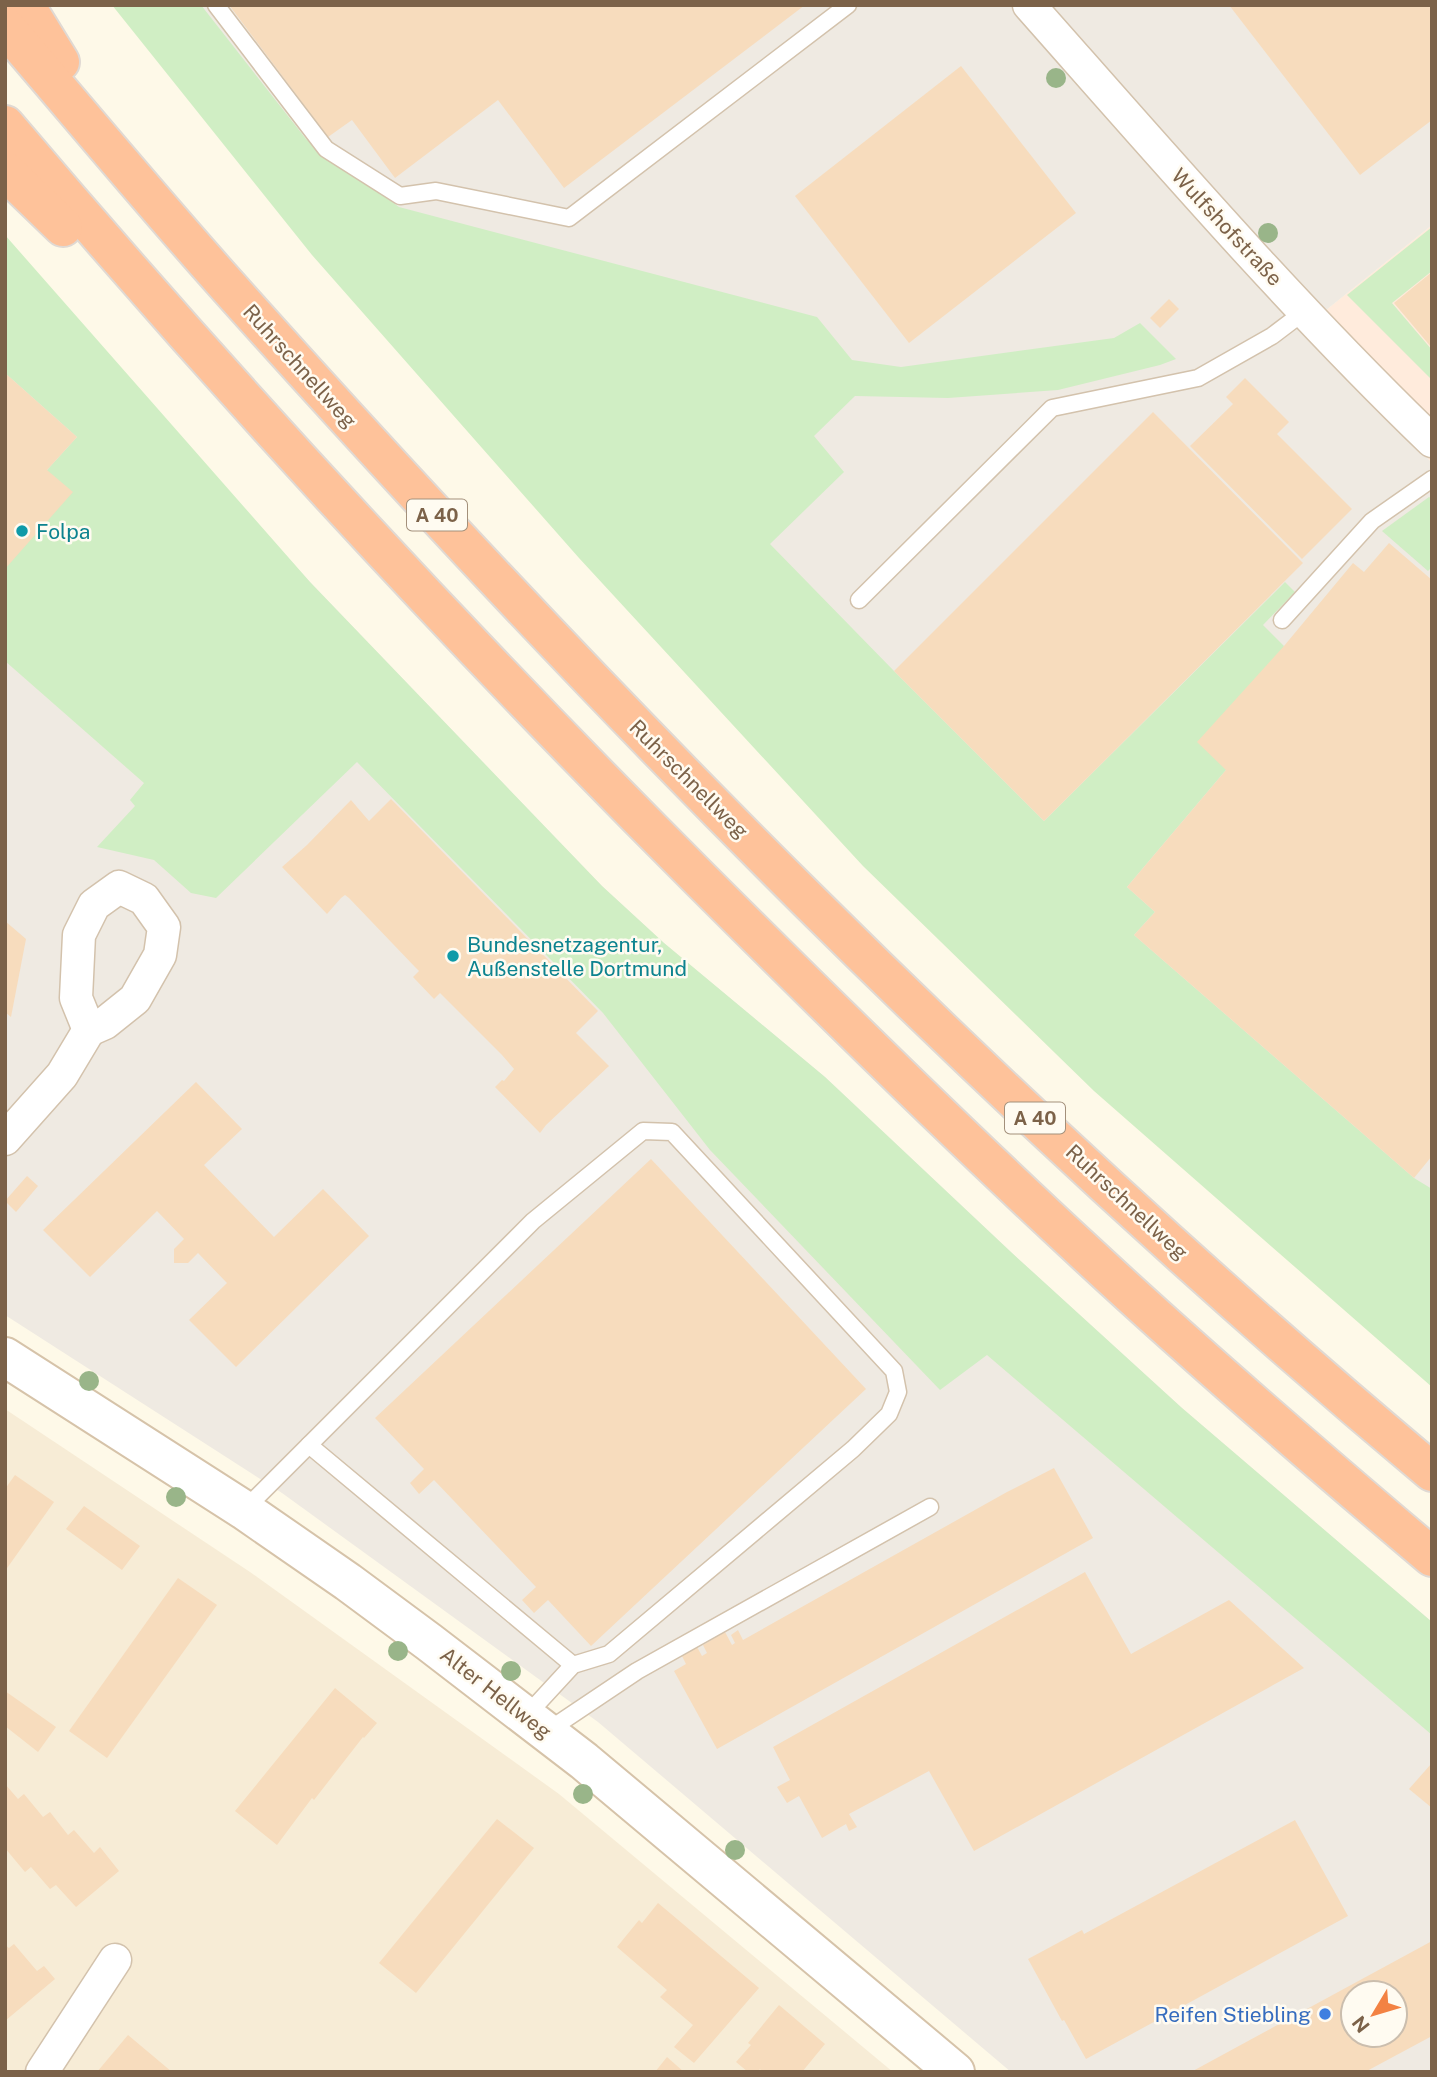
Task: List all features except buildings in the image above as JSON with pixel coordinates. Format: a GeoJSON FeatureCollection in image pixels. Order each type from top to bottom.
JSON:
{"type":"FeatureCollection","features":[{"type":"Feature","properties":{"kind":"highway"},"geometry":{"type":"LineString","coordinates":[[25,5],[106,135],[155,202]]}},
{"type":"Feature","properties":{"kind":"highway","name":"Ruhrschnellweg"},"geometry":{"type":"LineString","coordinates":[[5,27],[223,281],[418,495],[655,746],[979,1065],[1118,1195],[1432,1472]]}},
{"type":"Feature","properties":{"kind":"highway","name":"A 40"},"geometry":{"type":"LineString","coordinates":[[5,125],[268,426],[579,758],[906,1083],[1078,1246],[1211,1367],[1432,1557]]}},
{"type":"Feature","properties":{"kind":"highway"},"geometry":{"type":"LineString","coordinates":[[5,171],[268,426]]}},
{"type":"Feature","properties":{"kind":"street","name":"Wulfshofstraße"},"geometry":{"type":"LineString","coordinates":[[1029,5],[1184,181],[1366,378],[1432,441]]}},
{"type":"Feature","properties":{"kind":"street"},"geometry":{"type":"LineString","coordinates":[[5,1139],[62,1075],[89,1030]]}},
{"type":"Feature","properties":{"kind":"street","name":"Alter Hellweg"},"geometry":{"type":"LineString","coordinates":[[5,1357],[244,1510],[348,1582],[605,1778],[955,2072]]}},
{"type":"Feature","properties":{"kind":"street"},"geometry":{"type":"LineString","coordinates":[[43,2072],[115,1960]]}},
{"type":"Feature","properties":{"kind":"lane"},"geometry":{"type":"LineString","coordinates":[[216,5],[326,149],[400,196],[436,191],[569,218],[848,5]]}},
{"type":"Feature","properties":{"kind":"lane"},"geometry":{"type":"LineString","coordinates":[[859,600],[1052,408],[1198,378],[1272,336],[1305,311]]}},
{"type":"Feature","properties":{"kind":"lane"},"geometry":{"type":"LineString","coordinates":[[1282,620],[1372,521],[1432,480]]}},
{"type":"Feature","properties":{"kind":"lane"},"geometry":{"type":"LineString","coordinates":[[244,1510],[533,1221],[643,1131],[672,1132],[894,1371],[898,1392],[889,1414],[853,1449],[609,1654],[573,1665],[536,1724]]}},
{"type":"Feature","properties":{"kind":"lane"},"geometry":{"type":"LineString","coordinates":[[309,1445],[573,1665]]}},
{"type":"Feature","properties":{"kind":"lane"},"geometry":{"type":"LineString","coordinates":[[536,1724],[637,1671],[930,1507]]}},
{"type":"Feature","properties":{"kind":"shaded area"},"geometry":{"type":"Polygon","coordinates":[[[188,5],[1432,5],[1432,225],[1305,327],[1432,463],[1432,1200],[1192,1004],[302,151],[188,5]]]}},
{"type":"Feature","properties":{"kind":"shaded area"},"geometry":{"type":"Polygon","coordinates":[[[1432,225],[1432,463],[1305,327],[1432,225]]]}},
{"type":"Feature","properties":{"kind":"shaded area"},"geometry":{"type":"Polygon","coordinates":[[[5,244],[310,582],[602,886],[664,943],[825,1077],[1182,1408],[1432,1622],[1432,2072],[1011,2072],[598,1722],[282,1493],[5,1315],[5,244]]]}},
{"type":"Feature","properties":{"kind":"shaded area"},"geometry":{"type":"Polygon","coordinates":[[[5,1409],[250,1572],[559,1794],[893,2072],[5,2072],[5,1409]]]}},
{"type":"Feature","properties":{"kind":"green space"},"geometry":{"type":"Polygon","coordinates":[[[112,5],[201,5],[306,139],[399,207],[817,317],[852,360],[901,367],[1114,338],[1140,323],[1176,359],[1058,390],[948,398],[855,396],[814,436],[844,472],[770,544],[1044,821],[1285,582],[1295,592],[1263,625],[1284,646],[1226,770],[1127,887],[1155,912],[1134,935],[1414,1178],[1432,1189],[1432,1387],[1094,1091],[863,866],[579,558],[312,255],[112,5]]]}},
{"type":"Feature","properties":{"kind":"green space"},"geometry":{"type":"Polygon","coordinates":[[[1432,227],[1432,271],[1392,303],[1432,350],[1432,380],[1347,295],[1432,227]]]}},
{"type":"Feature","properties":{"kind":"green space"},"geometry":{"type":"Polygon","coordinates":[[[5,235],[310,582],[602,886],[664,943],[825,1077],[1182,1408],[1432,1622],[1432,1735],[987,1355],[940,1390],[710,1150],[603,1013],[357,762],[216,898],[191,893],[154,860],[97,847],[135,806],[130,800],[144,783],[5,661],[5,569],[47,470],[77,437],[5,373],[5,235]]]}},
{"type":"Feature","properties":{"kind":"green space"},"geometry":{"type":"Polygon","coordinates":[[[1429,497],[1432,499],[1432,567],[1428,571],[1382,531],[1429,497]]]}},
{"type":"Feature","properties":{"kind":"place","name":"Folpa"},"geometry":{"type":"Point","coordinates":[22,531]}},
{"type":"Feature","properties":{"kind":"place","name":"Bundesnetzagentur, Außenstelle Dortmund"},"geometry":{"type":"Point","coordinates":[453,956]}},
{"type":"Feature","properties":{"kind":"place","name":"Reifen Stiebling"},"geometry":{"type":"Point","coordinates":[1325,2014]}}]}
